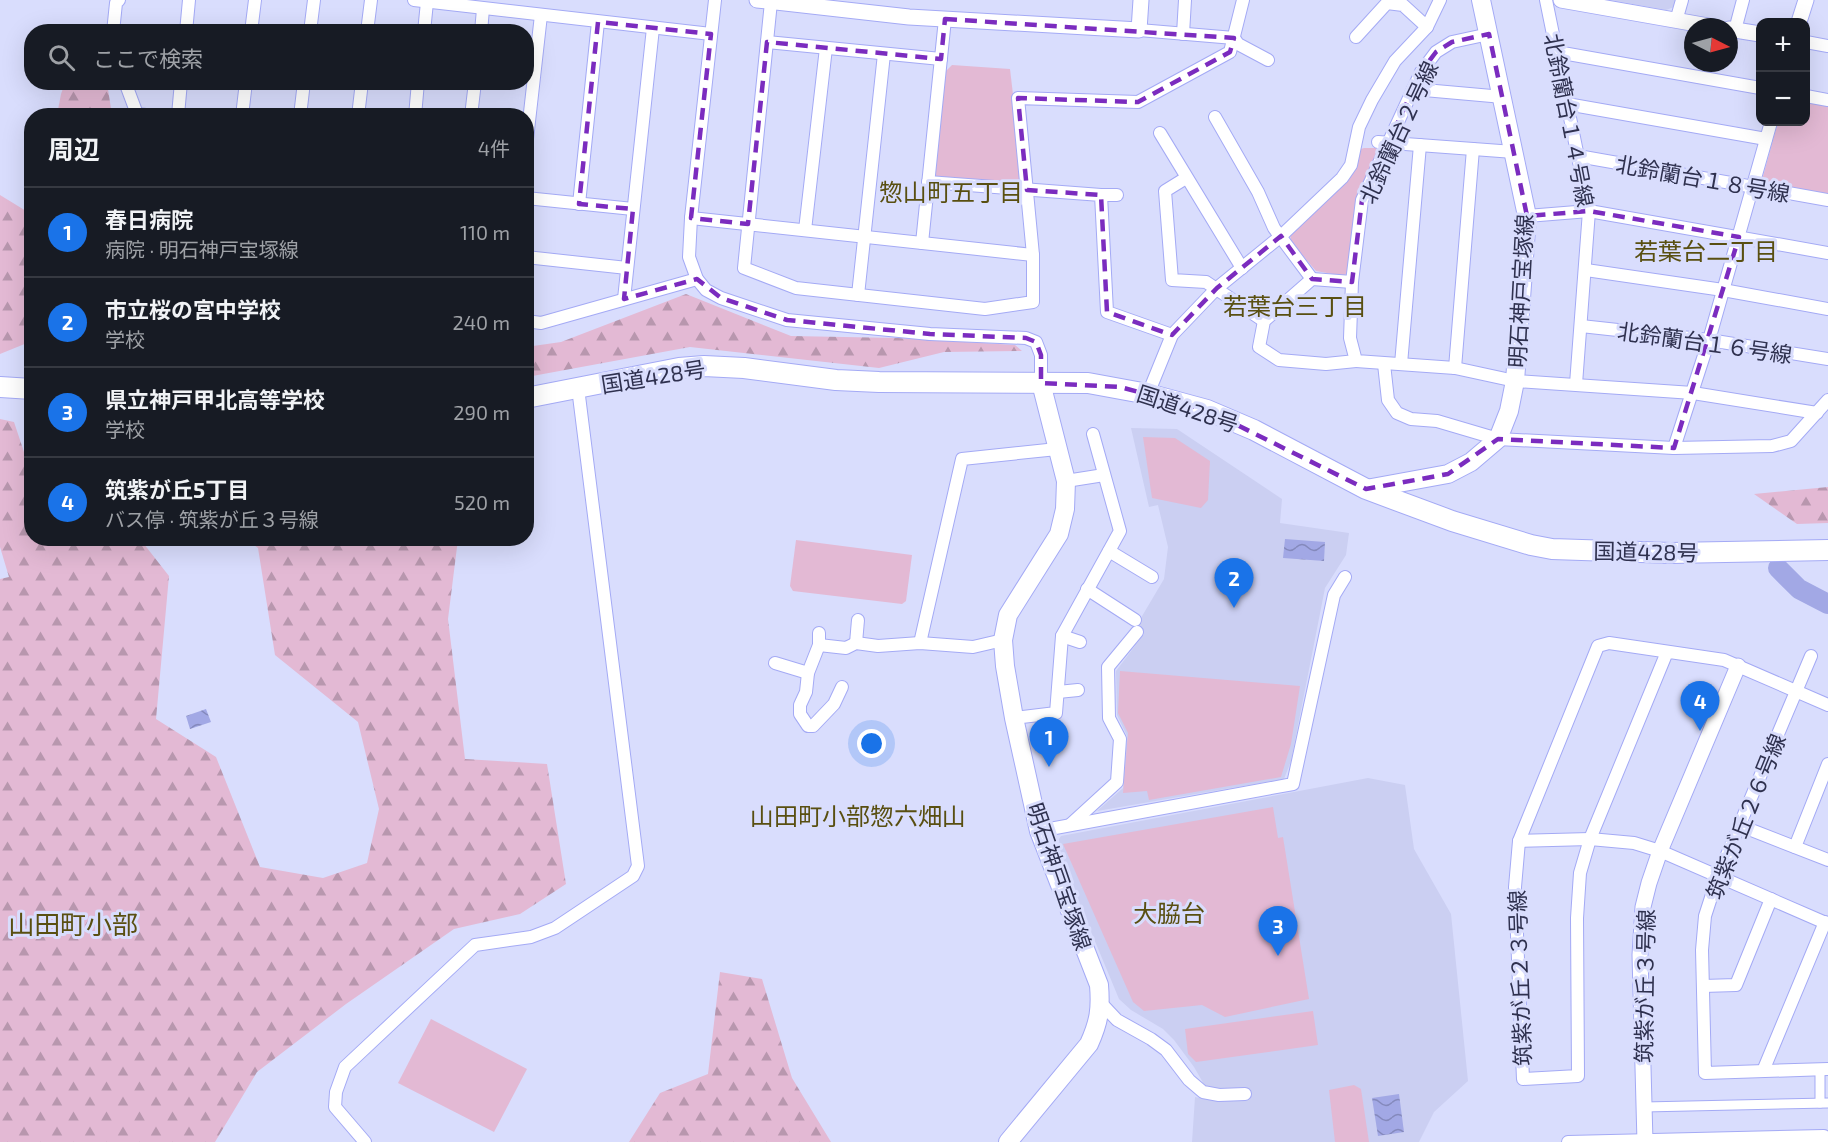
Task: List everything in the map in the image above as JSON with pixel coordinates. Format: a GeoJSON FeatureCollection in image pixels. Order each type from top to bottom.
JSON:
{"type":"FeatureCollection","features":[{"type":"Feature","properties":{"kind":"highway","name":"国道428号"},"geometry":{"type":"LineString","coordinates":[[534,396],[678,368],[704,366],[744,368],[836,380],[879,382],[1089,383],[1148,394],[1229,419],[1366,489],[1462,524],[1552,549],[1671,553],[1828,550]]}},
{"type":"Feature","properties":{"kind":"highway"},"geometry":{"type":"LineString","coordinates":[[0,387],[24,388]]}},
{"type":"Feature","properties":{"kind":"main road","name":"明石神戸宝塚線"},"geometry":{"type":"LineString","coordinates":[[1366,489],[1448,474],[1471,462],[1498,439],[1509,411],[1515,381],[1527,216],[1481,0]]}},
{"type":"Feature","properties":{"kind":"main road","name":"明石神戸宝塚線"},"geometry":{"type":"LineString","coordinates":[[1008,1142],[1089,1044],[1098,1026],[1101,1003],[1099,985],[1040,831],[1014,718],[1005,666],[1003,640],[1008,615],[1059,534],[1065,509],[1066,481],[1041,383]]}},
{"type":"Feature","properties":{"kind":"street"},"geometry":{"type":"LineString","coordinates":[[113,24],[116,3],[119,0]]}},
{"type":"Feature","properties":{"kind":"street"},"geometry":{"type":"LineString","coordinates":[[187,24],[189,0]]}},
{"type":"Feature","properties":{"kind":"street"},"geometry":{"type":"LineString","coordinates":[[252,24],[255,0]]}},
{"type":"Feature","properties":{"kind":"street"},"geometry":{"type":"LineString","coordinates":[[311,24],[314,0]]}},
{"type":"Feature","properties":{"kind":"street"},"geometry":{"type":"LineString","coordinates":[[368,24],[371,0]]}},
{"type":"Feature","properties":{"kind":"street"},"geometry":{"type":"LineString","coordinates":[[715,0],[691,218],[689,256],[697,279],[706,290],[721,298],[787,320],[930,334],[1026,338],[1036,342],[1041,355],[1041,383]]}},
{"type":"Feature","properties":{"kind":"street"},"geometry":{"type":"LineString","coordinates":[[1139,30],[1141,0]]}},
{"type":"Feature","properties":{"kind":"street"},"geometry":{"type":"LineString","coordinates":[[1183,34],[1185,0]]}},
{"type":"Feature","properties":{"kind":"street"},"geometry":{"type":"LineString","coordinates":[[1234,38],[945,19],[764,1],[767,42],[744,268],[796,288],[985,309],[1033,302],[1034,255],[1018,98],[1138,102],[1230,52],[1234,38],[1243,0]]}},
{"type":"Feature","properties":{"kind":"street"},"geometry":{"type":"LineString","coordinates":[[1440,0],[1426,27],[1395,61],[1359,127],[1372,142],[1515,152]]}},
{"type":"Feature","properties":{"kind":"street","name":"北鈴蘭台１４号線"},"geometry":{"type":"LineString","coordinates":[[1546,0],[1589,211],[1576,384]]}},
{"type":"Feature","properties":{"kind":"street"},"geometry":{"type":"LineString","coordinates":[[1561,0],[1684,22]]}},
{"type":"Feature","properties":{"kind":"street"},"geometry":{"type":"LineString","coordinates":[[1676,21],[1682,0]]}},
{"type":"Feature","properties":{"kind":"street"},"geometry":{"type":"LineString","coordinates":[[1736,18],[1743,0]]}},
{"type":"Feature","properties":{"kind":"street"},"geometry":{"type":"LineString","coordinates":[[1800,18],[1806,0]]}},
{"type":"Feature","properties":{"kind":"street"},"geometry":{"type":"LineString","coordinates":[[423,24],[421,1],[463,3],[483,9],[711,34]]}},
{"type":"Feature","properties":{"kind":"street"},"geometry":{"type":"LineString","coordinates":[[1356,37],[1387,3],[1403,5],[1426,27]]}},
{"type":"Feature","properties":{"kind":"street"},"geometry":{"type":"LineString","coordinates":[[482,24],[483,9]]}},
{"type":"Feature","properties":{"kind":"street"},"geometry":{"type":"LineString","coordinates":[[534,77],[541,15]]}},
{"type":"Feature","properties":{"kind":"street"},"geometry":{"type":"LineString","coordinates":[[922,243],[945,19]]}},
{"type":"Feature","properties":{"kind":"street"},"geometry":{"type":"LineString","coordinates":[[579,204],[598,22]]}},
{"type":"Feature","properties":{"kind":"street"},"geometry":{"type":"LineString","coordinates":[[624,298],[653,28]]}},
{"type":"Feature","properties":{"kind":"street"},"geometry":{"type":"LineString","coordinates":[[1738,31],[1756,33]]}},
{"type":"Feature","properties":{"kind":"street","name":"北鈴蘭台２号線"},"geometry":{"type":"LineString","coordinates":[[1356,361],[1350,339],[1352,282],[1372,142],[1413,89],[1421,72],[1436,52],[1452,42],[1489,34]]}},
{"type":"Feature","properties":{"kind":"street"},"geometry":{"type":"LineString","coordinates":[[1234,38],[1238,44],[1268,60]]}},
{"type":"Feature","properties":{"kind":"street"},"geometry":{"type":"LineString","coordinates":[[767,42],[941,59]]}},
{"type":"Feature","properties":{"kind":"street"},"geometry":{"type":"LineString","coordinates":[[1810,43],[1828,46]]}},
{"type":"Feature","properties":{"kind":"street"},"geometry":{"type":"LineString","coordinates":[[805,230],[826,48]]}},
{"type":"Feature","properties":{"kind":"street"},"geometry":{"type":"LineString","coordinates":[[1557,52],[1756,87]]}},
{"type":"Feature","properties":{"kind":"street"},"geometry":{"type":"LineString","coordinates":[[858,294],[884,54]]}},
{"type":"Feature","properties":{"kind":"street"},"geometry":{"type":"LineString","coordinates":[[1413,89],[1503,97]]}},
{"type":"Feature","properties":{"kind":"street"},"geometry":{"type":"LineString","coordinates":[[128,90],[135,108]]}},
{"type":"Feature","properties":{"kind":"street"},"geometry":{"type":"LineString","coordinates":[[178,108],[180,90]]}},
{"type":"Feature","properties":{"kind":"street"},"geometry":{"type":"LineString","coordinates":[[243,108],[245,90]]}},
{"type":"Feature","properties":{"kind":"street"},"geometry":{"type":"LineString","coordinates":[[301,108],[303,90]]}},
{"type":"Feature","properties":{"kind":"street"},"geometry":{"type":"LineString","coordinates":[[359,108],[361,90]]}},
{"type":"Feature","properties":{"kind":"street"},"geometry":{"type":"LineString","coordinates":[[416,108],[417,90]]}},
{"type":"Feature","properties":{"kind":"street"},"geometry":{"type":"LineString","coordinates":[[472,108],[474,90]]}},
{"type":"Feature","properties":{"kind":"street"},"geometry":{"type":"LineString","coordinates":[[531,108],[533,90]]}},
{"type":"Feature","properties":{"kind":"street"},"geometry":{"type":"LineString","coordinates":[[1810,97],[1828,100]]}},
{"type":"Feature","properties":{"kind":"street"},"geometry":{"type":"LineString","coordinates":[[1567,104],[1766,139]]}},
{"type":"Feature","properties":{"kind":"street"},"geometry":{"type":"LineString","coordinates":[[1215,117],[1258,192],[1274,228],[1312,279]]}},
{"type":"Feature","properties":{"kind":"street"},"geometry":{"type":"LineString","coordinates":[[1674,448],[1709,340],[1770,126]]}},
{"type":"Feature","properties":{"kind":"street"},"geometry":{"type":"LineString","coordinates":[[1160,134],[1242,268]]}},
{"type":"Feature","properties":{"kind":"street"},"geometry":{"type":"LineString","coordinates":[[1148,394],[1172,335],[1216,288],[1281,237],[1342,178],[1372,142]]}},
{"type":"Feature","properties":{"kind":"street"},"geometry":{"type":"LineString","coordinates":[[1401,364],[1420,145]]}},
{"type":"Feature","properties":{"kind":"street"},"geometry":{"type":"LineString","coordinates":[[1455,368],[1473,149]]}},
{"type":"Feature","properties":{"kind":"street","name":"北鈴蘭台１８号線"},"geometry":{"type":"LineString","coordinates":[[1578,156],[1828,200]]}},
{"type":"Feature","properties":{"kind":"street"},"geometry":{"type":"LineString","coordinates":[[1186,178],[1165,191],[1172,280],[1206,282],[1264,321]]}},
{"type":"Feature","properties":{"kind":"street"},"geometry":{"type":"LineString","coordinates":[[928,182],[1117,195]]}},
{"type":"Feature","properties":{"kind":"street"},"geometry":{"type":"LineString","coordinates":[[1101,195],[1107,312],[1172,335]]}},
{"type":"Feature","properties":{"kind":"street"},"geometry":{"type":"LineString","coordinates":[[534,199],[633,209]]}},
{"type":"Feature","properties":{"kind":"street"},"geometry":{"type":"LineString","coordinates":[[1527,216],[1589,211],[1828,253]]}},
{"type":"Feature","properties":{"kind":"street"},"geometry":{"type":"LineString","coordinates":[[691,218],[1034,255]]}},
{"type":"Feature","properties":{"kind":"street"},"geometry":{"type":"LineString","coordinates":[[534,258],[627,268]]}},
{"type":"Feature","properties":{"kind":"street"},"geometry":{"type":"LineString","coordinates":[[1586,270],[1723,290],[1828,309]]}},
{"type":"Feature","properties":{"kind":"street"},"geometry":{"type":"LineString","coordinates":[[534,322],[541,323],[697,279]]}},
{"type":"Feature","properties":{"kind":"street"},"geometry":{"type":"LineString","coordinates":[[1352,282],[1312,279],[1264,321],[1259,348],[1279,360],[1326,364],[1356,361],[1455,368],[1515,381],[1693,393],[1817,413]]}},
{"type":"Feature","properties":{"kind":"street","name":"北鈴蘭台１６号線"},"geometry":{"type":"LineString","coordinates":[[1581,326],[1709,340],[1828,359]]}},
{"type":"Feature","properties":{"kind":"street"},"geometry":{"type":"LineString","coordinates":[[1384,364],[1388,400],[1397,413],[1412,419],[1437,421],[1498,439],[1674,448],[1772,446],[1791,441],[1828,400]]}},
{"type":"Feature","properties":{"kind":"street"},"geometry":{"type":"LineString","coordinates":[[365,1142],[335,1107],[336,1092],[345,1067],[475,945],[531,937],[555,928],[633,876],[638,866],[578,388]]}},
{"type":"Feature","properties":{"kind":"street"},"geometry":{"type":"LineString","coordinates":[[1014,718],[1056,713],[1062,636],[1120,531],[1093,434]]}},
{"type":"Feature","properties":{"kind":"street"},"geometry":{"type":"LineString","coordinates":[[920,643],[962,459],[1057,449]]}},
{"type":"Feature","properties":{"kind":"street"},"geometry":{"type":"LineString","coordinates":[[1066,481],[1104,475]]}},
{"type":"Feature","properties":{"kind":"street"},"geometry":{"type":"LineString","coordinates":[[1109,551],[1152,577]]}},
{"type":"Feature","properties":{"kind":"street"},"geometry":{"type":"LineString","coordinates":[[1040,831],[1293,784],[1334,595],[1345,577]]}},
{"type":"Feature","properties":{"kind":"street"},"geometry":{"type":"LineString","coordinates":[[1070,825],[1117,782],[1120,739],[1109,718],[1108,668],[1136,626],[1088,589]]}},
{"type":"Feature","properties":{"kind":"street"},"geometry":{"type":"LineString","coordinates":[[856,643],[858,620]]}},
{"type":"Feature","properties":{"kind":"street"},"geometry":{"type":"LineString","coordinates":[[1062,636],[1080,642]]}},
{"type":"Feature","properties":{"kind":"street"},"geometry":{"type":"LineString","coordinates":[[842,687],[834,704],[813,726],[808,726],[800,714],[800,705],[806,692],[808,673],[819,639],[846,648],[856,643],[878,646],[920,643],[974,647],[1003,640]]}},
{"type":"Feature","properties":{"kind":"street","name":"筑紫が丘２３号線"},"geometry":{"type":"LineString","coordinates":[[1667,652],[1590,839],[1580,873],[1577,918],[1578,1076],[1522,1079],[1515,887],[1519,841],[1598,646],[1609,643],[1724,660],[1828,705]]}},
{"type":"Feature","properties":{"kind":"street","name":"筑紫が丘２６号線"},"geometry":{"type":"LineString","coordinates":[[1811,656],[1718,876],[1705,916],[1702,950],[1705,1073],[1824,1069]]}},
{"type":"Feature","properties":{"kind":"street"},"geometry":{"type":"LineString","coordinates":[[775,663],[808,673]]}},
{"type":"Feature","properties":{"kind":"street","name":"筑紫が丘３号線"},"geometry":{"type":"LineString","coordinates":[[1645,1141],[1641,928],[1645,895],[1660,851],[1738,666]]}},
{"type":"Feature","properties":{"kind":"street"},"geometry":{"type":"LineString","coordinates":[[1058,692],[1078,690]]}},
{"type":"Feature","properties":{"kind":"street"},"geometry":{"type":"LineString","coordinates":[[1795,847],[1828,764]]}},
{"type":"Feature","properties":{"kind":"street"},"geometry":{"type":"LineString","coordinates":[[1741,826],[1828,860]]}},
{"type":"Feature","properties":{"kind":"street"},"geometry":{"type":"LineString","coordinates":[[1519,841],[1590,839],[1634,843],[1660,851],[1826,923],[1763,1071]]}},
{"type":"Feature","properties":{"kind":"street"},"geometry":{"type":"LineString","coordinates":[[1703,986],[1736,985],[1771,899]]}},
{"type":"Feature","properties":{"kind":"street"},"geometry":{"type":"LineString","coordinates":[[1101,1003],[1117,1020],[1166,1050],[1189,1080],[1203,1092],[1219,1095],[1245,1094]]}},
{"type":"Feature","properties":{"kind":"street"},"geometry":{"type":"LineString","coordinates":[[1644,1107],[1824,1103],[1824,1069]]}},
{"type":"Feature","properties":{"kind":"street"},"geometry":{"type":"LineString","coordinates":[[1568,1142],[1764,1140],[1824,1136],[1824,1142]]}},
{"type":"Feature","properties":{"kind":"highlighted area"},"geometry":{"type":"Polygon","coordinates":[[[945,19],[1234,38],[1230,52],[1138,102],[1018,98],[1027,190],[1101,195],[1107,312],[1172,335],[1217,288],[1281,236],[1312,279],[1352,282],[1362,200],[1421,72],[1436,52],[1452,42],[1489,34],[1527,216],[1589,211],[1739,237],[1674,448],[1498,439],[1448,474],[1366,489],[1207,410],[1120,387],[1041,383],[1041,355],[1036,342],[1026,338],[930,334],[787,320],[721,298],[697,279],[624,299],[633,209],[579,204],[598,22],[711,34],[691,218],[748,224],[767,42],[941,59],[945,19]]]}},
{"type":"Feature","properties":{"kind":"shaded area"},"geometry":{"type":"Polygon","coordinates":[[[1611,0],[1676,0],[1674,7],[1666,10],[1611,0]]]}},
{"type":"Feature","properties":{"kind":"shaded area"},"geometry":{"type":"Polygon","coordinates":[[[1131,428],[1177,429],[1282,499],[1280,523],[1349,533],[1346,555],[1325,588],[1291,761],[1284,779],[1097,811],[1123,788],[1127,736],[1117,715],[1116,671],[1144,634],[1135,628],[1164,579],[1168,547],[1158,505],[1149,507],[1131,428]]]}},
{"type":"Feature","properties":{"kind":"shaded area"},"geometry":{"type":"Polygon","coordinates":[[[1368,778],[1405,785],[1414,849],[1451,914],[1468,1081],[1434,1112],[1419,1142],[1192,1142],[1195,1097],[1215,1101],[1248,1100],[1247,1088],[1218,1090],[1205,1086],[1174,1040],[1163,1029],[1131,1010],[1119,999],[1055,845],[1061,836],[1368,778]]]}},
{"type":"Feature","properties":{"kind":"green space"},"geometry":{"type":"Polygon","coordinates":[[[952,65],[1010,69],[1023,180],[1015,186],[937,177],[934,173],[946,71],[952,65]]]}},
{"type":"Feature","properties":{"kind":"green space"},"geometry":{"type":"Polygon","coordinates":[[[62,90],[108,90],[111,108],[58,108],[62,90]]]}},
{"type":"Feature","properties":{"kind":"green space"},"geometry":{"type":"Polygon","coordinates":[[[1810,101],[1828,104],[1828,196],[1765,185],[1762,180],[1777,126],[1810,126],[1810,101]]]}},
{"type":"Feature","properties":{"kind":"green space"},"geometry":{"type":"Polygon","coordinates":[[[1376,148],[1379,151],[1348,272],[1344,276],[1316,271],[1291,242],[1290,233],[1358,150],[1376,148]]]}},
{"type":"Feature","properties":{"kind":"green space"},"geometry":{"type":"Polygon","coordinates":[[[0,195],[24,210],[24,344],[0,354],[0,195]]]}},
{"type":"Feature","properties":{"kind":"green space"},"geometry":{"type":"Polygon","coordinates":[[[686,294],[791,336],[898,338],[1015,345],[1022,351],[944,352],[879,368],[690,347],[534,376],[534,346],[561,342],[686,294]]]}},
{"type":"Feature","properties":{"kind":"green space"},"geometry":{"type":"Polygon","coordinates":[[[0,419],[14,422],[24,452],[24,546],[145,546],[169,576],[156,719],[216,757],[260,867],[323,878],[367,863],[379,809],[358,722],[275,655],[258,548],[255,546],[457,546],[448,619],[465,759],[547,764],[566,884],[520,914],[454,929],[346,1004],[257,1072],[215,1142],[0,1142],[0,579],[9,577],[0,547],[0,419]]]}},
{"type":"Feature","properties":{"kind":"green space"},"geometry":{"type":"Polygon","coordinates":[[[1143,437],[1175,438],[1210,461],[1208,500],[1201,508],[1152,498],[1143,437]]]}},
{"type":"Feature","properties":{"kind":"green space"},"geometry":{"type":"Polygon","coordinates":[[[1828,487],[1828,523],[1797,524],[1754,494],[1828,487]]]}},
{"type":"Feature","properties":{"kind":"green space"},"geometry":{"type":"Polygon","coordinates":[[[796,540],[912,555],[906,601],[902,604],[793,591],[790,586],[796,540]]]}},
{"type":"Feature","properties":{"kind":"green space"},"geometry":{"type":"Polygon","coordinates":[[[1120,671],[1300,686],[1291,744],[1281,777],[1149,800],[1147,791],[1123,793],[1128,733],[1118,713],[1120,671]]]}},
{"type":"Feature","properties":{"kind":"green space"},"geometry":{"type":"Polygon","coordinates":[[[1273,807],[1278,838],[1283,837],[1309,999],[1225,1017],[1202,1005],[1144,1011],[1133,1002],[1063,844],[1273,807]]]}},
{"type":"Feature","properties":{"kind":"green space"},"geometry":{"type":"Polygon","coordinates":[[[720,972],[762,979],[792,1078],[831,1142],[629,1142],[660,1093],[708,1074],[720,972]]]}},
{"type":"Feature","properties":{"kind":"green space"},"geometry":{"type":"Polygon","coordinates":[[[1313,1011],[1318,1045],[1196,1062],[1188,1054],[1185,1029],[1313,1011]]]}},
{"type":"Feature","properties":{"kind":"green space"},"geometry":{"type":"Polygon","coordinates":[[[431,1019],[527,1069],[494,1132],[398,1083],[431,1019]]]}},
{"type":"Feature","properties":{"kind":"green space"},"geometry":{"type":"Polygon","coordinates":[[[1354,1085],[1361,1089],[1369,1142],[1335,1142],[1329,1090],[1354,1085]]]}},
{"type":"Feature","properties":{"kind":"water"},"geometry":{"type":"Polygon","coordinates":[[[1285,539],[1325,542],[1324,561],[1283,558],[1285,539]]]}},
{"type":"Feature","properties":{"kind":"water"},"geometry":{"type":"Polygon","coordinates":[[[206,709],[211,722],[190,729],[186,716],[206,709]]]}},
{"type":"Feature","properties":{"kind":"water"},"geometry":{"type":"Polygon","coordinates":[[[1399,1094],[1404,1132],[1378,1136],[1372,1098],[1399,1094]]]}},
{"type":"Feature","properties":{"kind":"waterway"},"geometry":{"type":"LineString","coordinates":[[1778,568],[1799,589],[1828,604]]}},
{"type":"Feature","properties":{"kind":"place","name":"市立桜の宮中学校"},"geometry":{"type":"Point","coordinates":[1234,608]}},
{"type":"Feature","properties":{"kind":"place","name":"筑紫が丘5丁目"},"geometry":{"type":"Point","coordinates":[1700,731]}},
{"type":"Feature","properties":{"kind":"place","name":"春日病院"},"geometry":{"type":"Point","coordinates":[1049,767]}},
{"type":"Feature","properties":{"kind":"place","name":"県立神戸甲北高等学校"},"geometry":{"type":"Point","coordinates":[1278,956]}},
{"type":"Feature","properties":{"kind":"district","name":"惣山町五丁目"},"geometry":{"type":"Point","coordinates":[951,191]}},
{"type":"Feature","properties":{"kind":"district","name":"若葉台二丁目"},"geometry":{"type":"Point","coordinates":[1706,250]}},
{"type":"Feature","properties":{"kind":"district","name":"若葉台三丁目"},"geometry":{"type":"Point","coordinates":[1295,305]}},
{"type":"Feature","properties":{"kind":"district","name":"山田町小部惣六畑山"},"geometry":{"type":"Point","coordinates":[858,815]}},
{"type":"Feature","properties":{"kind":"district","name":"大脇台"},"geometry":{"type":"Point","coordinates":[1169,912]}},
{"type":"Feature","properties":{"kind":"district","name":"山田町小部"},"geometry":{"type":"Point","coordinates":[73,923]}}]}
